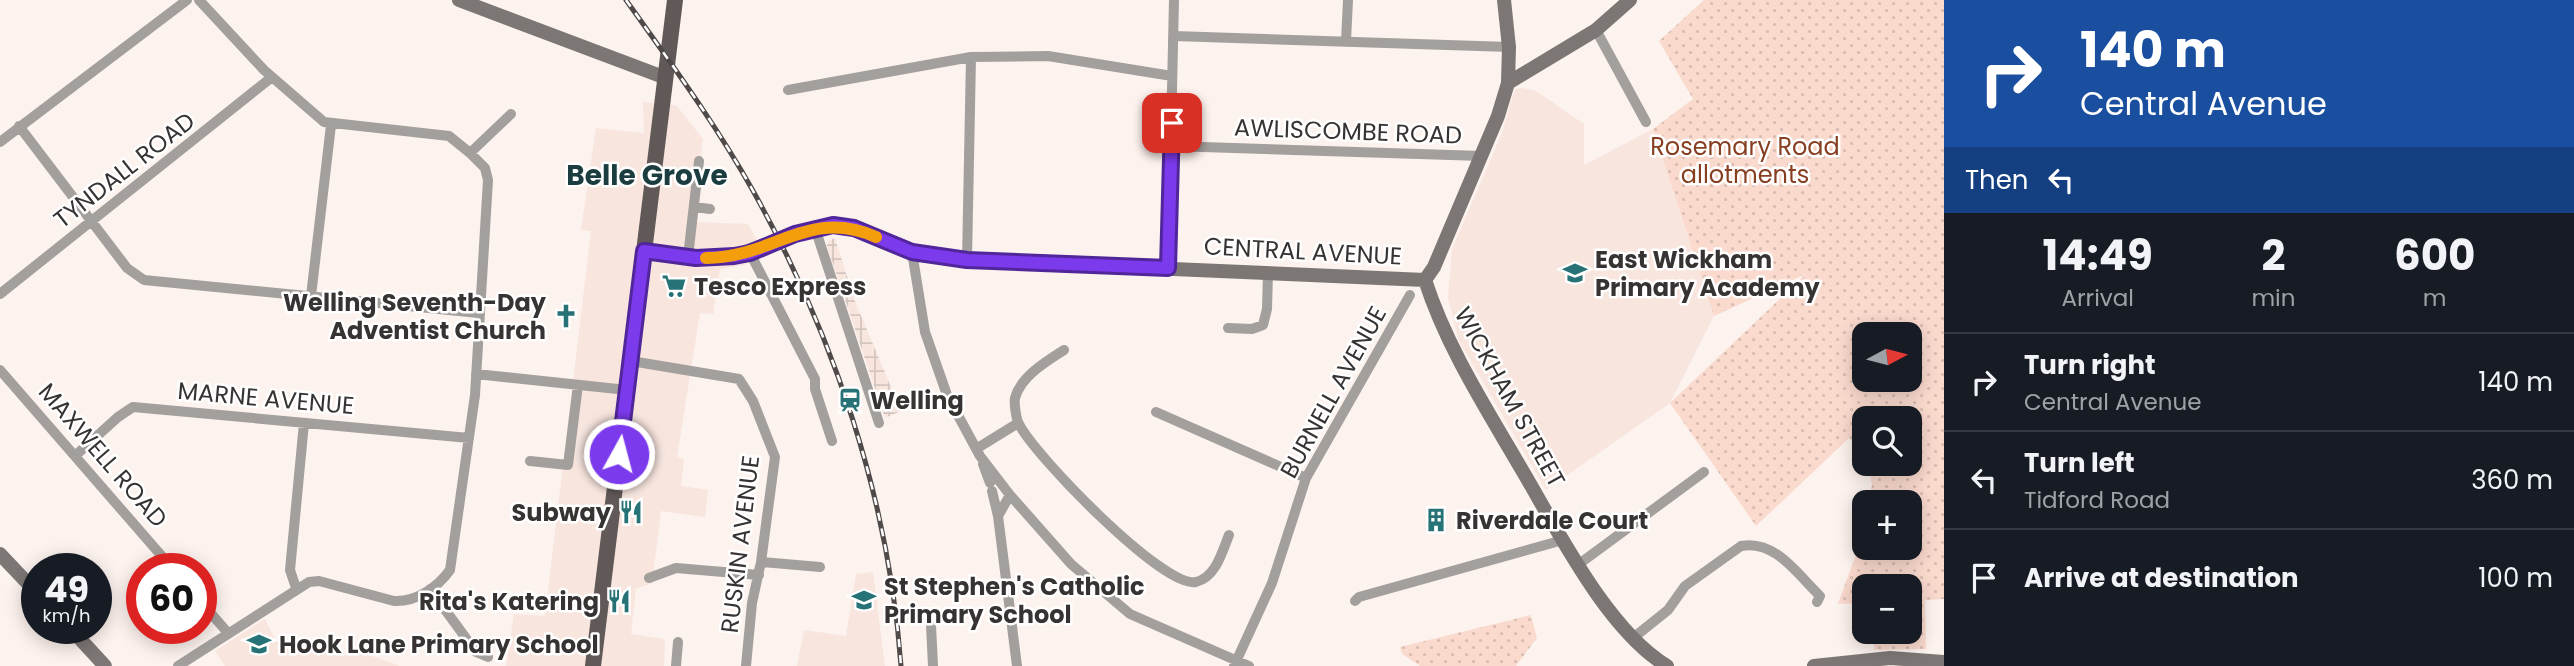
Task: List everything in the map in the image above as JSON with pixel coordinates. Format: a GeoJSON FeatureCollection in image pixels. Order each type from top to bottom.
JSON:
{"type":"FeatureCollection","features":[{"type":"Feature","properties":{"kind":"main road"},"geometry":{"type":"LineString","coordinates":[[593,666],[675,0]]}},
{"type":"Feature","properties":{"kind":"street"},"geometry":{"type":"LineString","coordinates":[[0,142],[187,0]]}},
{"type":"Feature","properties":{"kind":"street"},"geometry":{"type":"LineString","coordinates":[[178,666],[296,588],[319,581],[407,602],[430,589],[444,577],[453,562],[469,438],[488,180],[485,168],[449,136],[331,125],[320,120],[272,77],[199,0]]}},
{"type":"Feature","properties":{"kind":"street"},"geometry":{"type":"LineString","coordinates":[[459,0],[666,78]]}},
{"type":"Feature","properties":{"kind":"street"},"geometry":{"type":"LineString","coordinates":[[1168,268],[1174,0]]}},
{"type":"Feature","properties":{"kind":"street"},"geometry":{"type":"LineString","coordinates":[[1346,41],[1348,0]]}},
{"type":"Feature","properties":{"kind":"street"},"geometry":{"type":"LineString","coordinates":[[1425,280],[1434,267],[1482,156],[1508,83],[1509,47],[1504,0]]}},
{"type":"Feature","properties":{"kind":"street"},"geometry":{"type":"LineString","coordinates":[[1508,83],[1596,30],[1630,0]]}},
{"type":"Feature","properties":{"kind":"street"},"geometry":{"type":"LineString","coordinates":[[1596,30],[1646,122]]}},
{"type":"Feature","properties":{"kind":"street"},"geometry":{"type":"LineString","coordinates":[[1174,36],[1509,47]]}},
{"type":"Feature","properties":{"kind":"street"},"geometry":{"type":"LineString","coordinates":[[788,90],[971,57],[1048,56],[1172,76]]}},
{"type":"Feature","properties":{"kind":"street"},"geometry":{"type":"LineString","coordinates":[[967,260],[971,57]]}},
{"type":"Feature","properties":{"kind":"street","name":"TYNDALL ROAD"},"geometry":{"type":"LineString","coordinates":[[0,294],[272,77]]}},
{"type":"Feature","properties":{"kind":"street"},"geometry":{"type":"LineString","coordinates":[[470,153],[511,114]]}},
{"type":"Feature","properties":{"kind":"street"},"geometry":{"type":"LineString","coordinates":[[311,296],[331,125]]}},
{"type":"Feature","properties":{"kind":"street"},"geometry":{"type":"LineString","coordinates":[[19,126],[127,268],[144,280],[479,313]]}},
{"type":"Feature","properties":{"kind":"street","name":"AWLISCOMBE ROAD"},"geometry":{"type":"LineString","coordinates":[[1171,146],[1482,156]]}},
{"type":"Feature","properties":{"kind":"street"},"geometry":{"type":"LineString","coordinates":[[688,257],[699,161]]}},
{"type":"Feature","properties":{"kind":"street"},"geometry":{"type":"LineString","coordinates":[[694,207],[710,209]]}},
{"type":"Feature","properties":{"kind":"street"},"geometry":{"type":"LineString","coordinates":[[815,228],[879,423]]}},
{"type":"Feature","properties":{"kind":"street","name":"CENTRAL AVENUE"},"geometry":{"type":"LineString","coordinates":[[644,251],[716,258],[750,253],[815,228],[854,228],[912,252],[967,260],[1425,280]]}},
{"type":"Feature","properties":{"kind":"street"},"geometry":{"type":"LineString","coordinates":[[912,252],[925,332],[947,395],[978,452],[1010,495],[1070,564],[1130,614],[1235,663],[1249,666]]}},
{"type":"Feature","properties":{"kind":"street"},"geometry":{"type":"LineString","coordinates":[[750,253],[805,356],[815,379],[815,389],[832,441]]}},
{"type":"Feature","properties":{"kind":"street"},"geometry":{"type":"LineString","coordinates":[[1228,328],[1252,329],[1262,325],[1267,309],[1268,272]]}},
{"type":"Feature","properties":{"kind":"street","name":"WICKHAM STREET"},"geometry":{"type":"LineString","coordinates":[[1425,280],[1455,354],[1563,540],[1633,638],[1659,665]]}},
{"type":"Feature","properties":{"kind":"street","name":"BURNELL AVENUE"},"geometry":{"type":"LineString","coordinates":[[1235,663],[1272,583],[1306,478],[1410,295]]}},
{"type":"Feature","properties":{"kind":"street"},"geometry":{"type":"LineString","coordinates":[[1064,350],[1033,371],[1015,398],[1018,423],[1053,469],[1137,550],[1167,574],[1187,583],[1206,577],[1219,560],[1229,535]]}},
{"type":"Feature","properties":{"kind":"street","name":"RUSKIN AVENUE"},"geometry":{"type":"LineString","coordinates":[[631,360],[735,377],[745,384],[774,448],[775,457],[759,575],[752,603],[746,666]]}},
{"type":"Feature","properties":{"kind":"street","name":"MAXWELL ROAD"},"geometry":{"type":"LineString","coordinates":[[0,370],[159,553]]}},
{"type":"Feature","properties":{"kind":"street"},"geometry":{"type":"LineString","coordinates":[[475,374],[627,390]]}},
{"type":"Feature","properties":{"kind":"street"},"geometry":{"type":"LineString","coordinates":[[530,461],[568,465],[578,385]]}},
{"type":"Feature","properties":{"kind":"street","name":"MARNE AVENUE"},"geometry":{"type":"LineString","coordinates":[[76,456],[118,417],[133,407],[469,438]]}},
{"type":"Feature","properties":{"kind":"street"},"geometry":{"type":"LineString","coordinates":[[1156,412],[1306,478]]}},
{"type":"Feature","properties":{"kind":"street"},"geometry":{"type":"LineString","coordinates":[[296,588],[290,570],[304,423]]}},
{"type":"Feature","properties":{"kind":"street"},"geometry":{"type":"LineString","coordinates":[[978,452],[1018,423]]}},
{"type":"Feature","properties":{"kind":"street"},"geometry":{"type":"LineString","coordinates":[[978,452],[998,516],[1017,666]]}},
{"type":"Feature","properties":{"kind":"street"},"geometry":{"type":"LineString","coordinates":[[1579,564],[1704,472]]}},
{"type":"Feature","properties":{"kind":"street"},"geometry":{"type":"LineString","coordinates":[[998,516],[1010,495]]}},
{"type":"Feature","properties":{"kind":"street"},"geometry":{"type":"LineString","coordinates":[[1355,601],[1359,597],[1563,540]]}},
{"type":"Feature","properties":{"kind":"street"},"geometry":{"type":"LineString","coordinates":[[1633,638],[1668,610],[1685,586],[1741,545],[1771,548],[1820,596],[1817,602]]}},
{"type":"Feature","properties":{"kind":"street"},"geometry":{"type":"LineString","coordinates":[[0,554],[21,576]]}},
{"type":"Feature","properties":{"kind":"street"},"geometry":{"type":"LineString","coordinates":[[761,562],[820,567]]}},
{"type":"Feature","properties":{"kind":"street"},"geometry":{"type":"LineString","coordinates":[[649,578],[676,568],[759,575]]}},
{"type":"Feature","properties":{"kind":"street"},"geometry":{"type":"LineString","coordinates":[[430,589],[476,653],[488,657]]}},
{"type":"Feature","properties":{"kind":"street"},"geometry":{"type":"LineString","coordinates":[[217,620],[228,633]]}},
{"type":"Feature","properties":{"kind":"street"},"geometry":{"type":"LineString","coordinates":[[931,625],[933,666]]}},
{"type":"Feature","properties":{"kind":"street"},"geometry":{"type":"LineString","coordinates":[[676,666],[678,642]]}},
{"type":"Feature","properties":{"kind":"street"},"geometry":{"type":"LineString","coordinates":[[84,644],[105,666]]}},
{"type":"Feature","properties":{"kind":"street"},"geometry":{"type":"LineString","coordinates":[[1814,666],[1905,658],[1944,662]]}},
{"type":"Feature","properties":{"kind":"shaded area","name":"East Wickham Primary Academy"},"geometry":{"type":"Polygon","coordinates":[[[1515,89],[1536,91],[1584,124],[1584,165],[1653,129],[1714,316],[1670,403],[1546,490],[1459,341],[1448,298],[1452,249],[1502,133],[1515,89]]]}},
{"type":"Feature","properties":{"kind":"shaded area"},"geometry":{"type":"Polygon","coordinates":[[[643,102],[676,105],[703,139],[693,222],[748,224],[765,255],[744,265],[720,269],[713,314],[700,313],[677,457],[684,459],[681,486],[708,490],[705,517],[661,511],[652,583],[636,589],[631,634],[665,639],[664,666],[506,666],[514,614],[545,616],[591,231],[581,230],[596,128],[644,133],[643,102]]]}},
{"type":"Feature","properties":{"kind":"shaded area"},"geometry":{"type":"Polygon","coordinates":[[[835,238],[854,299],[901,411],[885,418],[827,246],[828,241],[835,238]]]}},
{"type":"Feature","properties":{"kind":"shaded area","name":"St Stephen's Catholic Primary School"},"geometry":{"type":"Polygon","coordinates":[[[873,572],[885,666],[797,666],[804,630],[846,636],[856,574],[873,572]]]}},
{"type":"Feature","properties":{"kind":"shaded area","name":"Hook Lane Primary School"},"geometry":{"type":"Polygon","coordinates":[[[265,619],[276,641],[345,656],[348,648],[401,666],[225,666],[215,651],[265,619]]]}},
{"type":"Feature","properties":{"kind":"green space","name":"Rosemary Road allotments"},"geometry":{"type":"Polygon","coordinates":[[[1704,0],[1944,0],[1944,599],[1925,600],[1926,649],[1874,650],[1874,644],[1922,644],[1922,574],[1852,574],[1852,603],[1838,604],[1854,560],[1922,560],[1922,490],[1871,490],[1870,476],[1922,476],[1922,406],[1852,406],[1852,442],[1849,438],[1756,526],[1670,403],[1806,274],[1714,316],[1653,129],[1693,99],[1659,41],[1704,0]]]}},
{"type":"Feature","properties":{"kind":"green space"},"geometry":{"type":"Polygon","coordinates":[[[1531,615],[1537,638],[1516,666],[1420,666],[1402,654],[1400,647],[1531,615]]]}},
{"type":"Feature","properties":{"kind":"railway"},"geometry":{"type":"LineString","coordinates":[[626,0],[738,164],[781,245],[832,360],[853,420],[884,542],[895,604],[901,666]]}},
{"type":"Feature","properties":{"kind":"slow traffic"},"geometry":{"type":"LineString","coordinates":[[706,258],[750,253],[795,234],[833,225],[854,228],[876,237]]}},
{"type":"Feature","properties":{"kind":"place","name":"East Wickham Primary Academy"},"geometry":{"type":"Point","coordinates":[1575,273]}},
{"type":"Feature","properties":{"kind":"place","name":"Tesco Express"},"geometry":{"type":"Point","coordinates":[674,286]}},
{"type":"Feature","properties":{"kind":"place","name":"Welling Seventh-Day Adventist Church"},"geometry":{"type":"Point","coordinates":[566,316]}},
{"type":"Feature","properties":{"kind":"place","name":"Welling"},"geometry":{"type":"Point","coordinates":[850,400]}},
{"type":"Feature","properties":{"kind":"place","name":"Subway"},"geometry":{"type":"Point","coordinates":[631,512]}},
{"type":"Feature","properties":{"kind":"place","name":"Riverdale Court"},"geometry":{"type":"Point","coordinates":[1436,520]}},
{"type":"Feature","properties":{"kind":"place","name":"St Stephen's Catholic Primary School"},"geometry":{"type":"Point","coordinates":[864,600]}},
{"type":"Feature","properties":{"kind":"place","name":"Rita's Katering"},"geometry":{"type":"Point","coordinates":[619,601]}},
{"type":"Feature","properties":{"kind":"place","name":"Hook Lane Primary School"},"geometry":{"type":"Point","coordinates":[259,644]}},
{"type":"Feature","properties":{"kind":"district","name":"Belle Grove"},"geometry":{"type":"Point","coordinates":[647,175]}},
{"type":"Feature","properties":{"kind":"route"},"geometry":{"type":"LineString","coordinates":[[619,454],[644,251],[696,258],[734,256],[750,253],[795,234],[833,225],[854,228],[912,252],[967,260],[1168,268],[1172,123]]}}]}
